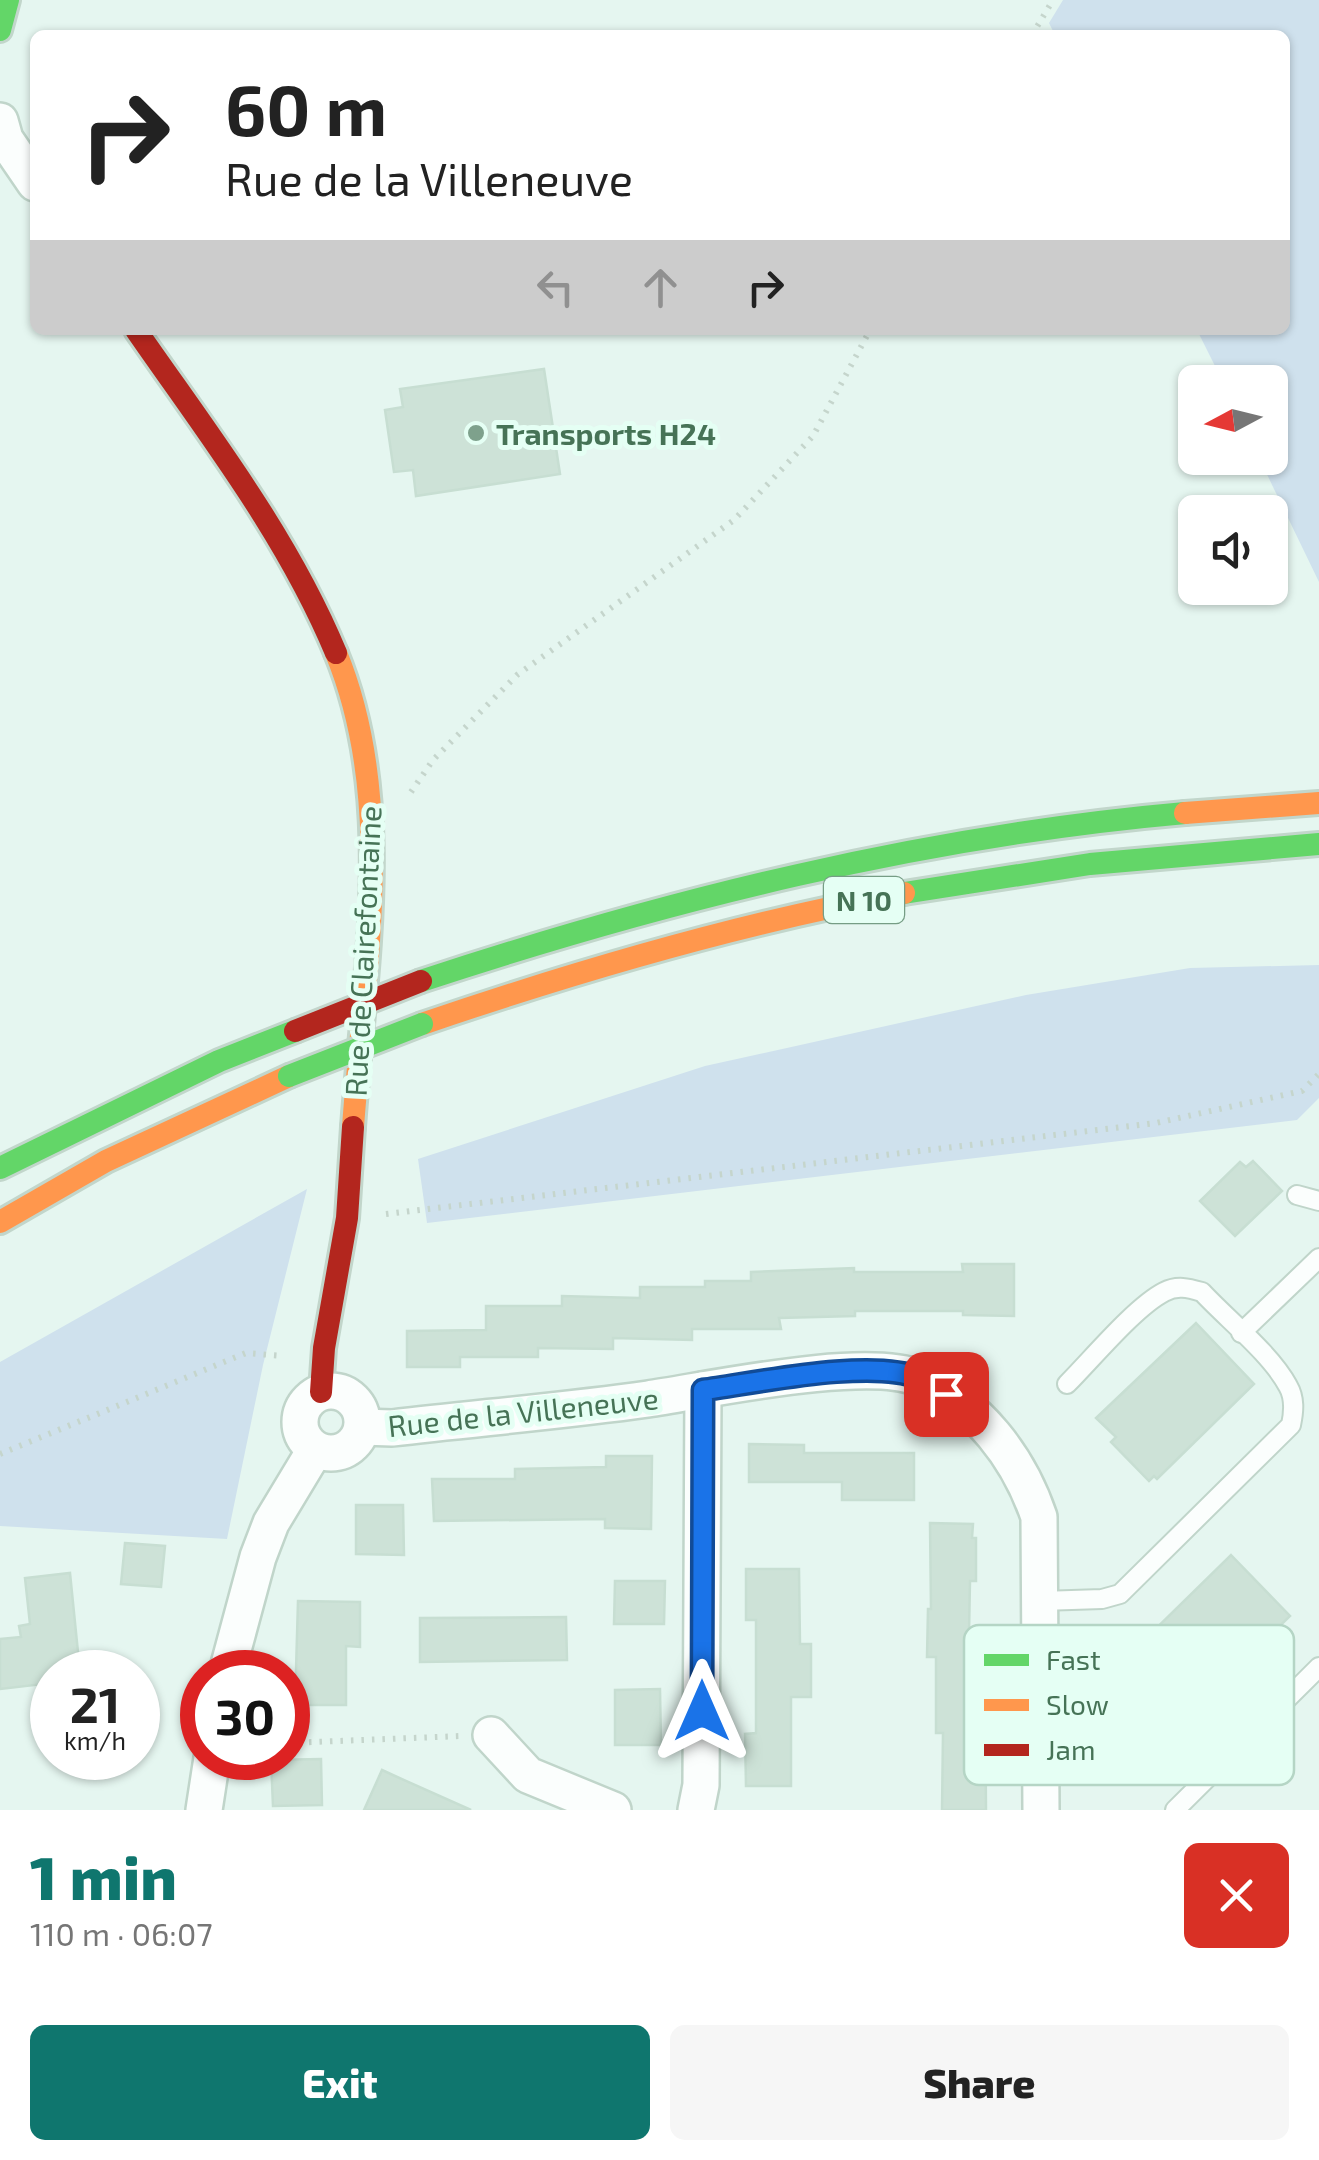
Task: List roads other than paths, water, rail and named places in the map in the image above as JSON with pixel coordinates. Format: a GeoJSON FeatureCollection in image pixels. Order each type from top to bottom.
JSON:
{"type":"FeatureCollection","features":[{"type":"Feature","properties":{"kind":"main road"},"geometry":{"type":"LineString","coordinates":[[0,30],[8,0]]}},
{"type":"Feature","properties":{"kind":"main road","name":"Rue de Clairefontaine"},"geometry":{"type":"LineString","coordinates":[[139,335],[283,546],[325,626],[359,725],[372,812],[347,1218],[321,1376]]}},
{"type":"Feature","properties":{"kind":"main road","name":"N 10"},"geometry":{"type":"LineString","coordinates":[[0,1168],[219,1061],[422,981],[657,907],[850,862],[1056,827],[1319,803]]}},
{"type":"Feature","properties":{"kind":"main road","name":"N 10"},"geometry":{"type":"LineString","coordinates":[[0,1222],[106,1161],[289,1076],[422,1024],[649,951],[822,908],[1074,865],[1319,844]]}},
{"type":"Feature","properties":{"kind":"street"},"geometry":{"type":"LineString","coordinates":[[2,132],[30,174]]}},
{"type":"Feature","properties":{"kind":"street","name":"Rue de la Villeneuve"},"geometry":{"type":"LineString","coordinates":[[362,1427],[392,1428],[848,1372],[890,1372],[917,1378],[946,1394],[994,1435],[1028,1484],[1039,1517],[1041,1625]]}},
{"type":"Feature","properties":{"kind":"street"},"geometry":{"type":"LineString","coordinates":[[321,1376],[358,1406],[362,1427],[359,1437],[345,1451],[325,1454],[315,1450],[302,1435],[300,1414],[321,1376]]}},
{"type":"Feature","properties":{"kind":"street"},"geometry":{"type":"LineString","coordinates":[[696,1810],[701,1785],[703,1390]]}},
{"type":"Feature","properties":{"kind":"street"},"geometry":{"type":"LineString","coordinates":[[233,1650],[258,1557],[272,1523],[315,1450]]}},
{"type":"Feature","properties":{"kind":"street"},"geometry":{"type":"LineString","coordinates":[[491,1734],[528,1774],[614,1810]]}},
{"type":"Feature","properties":{"kind":"street"},"geometry":{"type":"LineString","coordinates":[[204,1810],[209,1780]]}},
{"type":"Feature","properties":{"kind":"lane"},"geometry":{"type":"LineString","coordinates":[[1297,1196],[1319,1201]]}},
{"type":"Feature","properties":{"kind":"lane"},"geometry":{"type":"LineString","coordinates":[[1241,1334],[1319,1258]]}},
{"type":"Feature","properties":{"kind":"lane"},"geometry":{"type":"LineString","coordinates":[[1041,1601],[1102,1599],[1120,1594],[1291,1424],[1294,1408],[1290,1388],[1202,1292],[1185,1287],[1166,1291],[1067,1384]]}},
{"type":"Feature","properties":{"kind":"lane"},"geometry":{"type":"LineString","coordinates":[[1294,1692],[1319,1667]]}},
{"type":"Feature","properties":{"kind":"lane"},"geometry":{"type":"LineString","coordinates":[[1175,1810],[1200,1785]]}},
{"type":"Feature","properties":{"kind":"place","name":"Transports H24"},"geometry":{"type":"Point","coordinates":[476,433]}}]}
